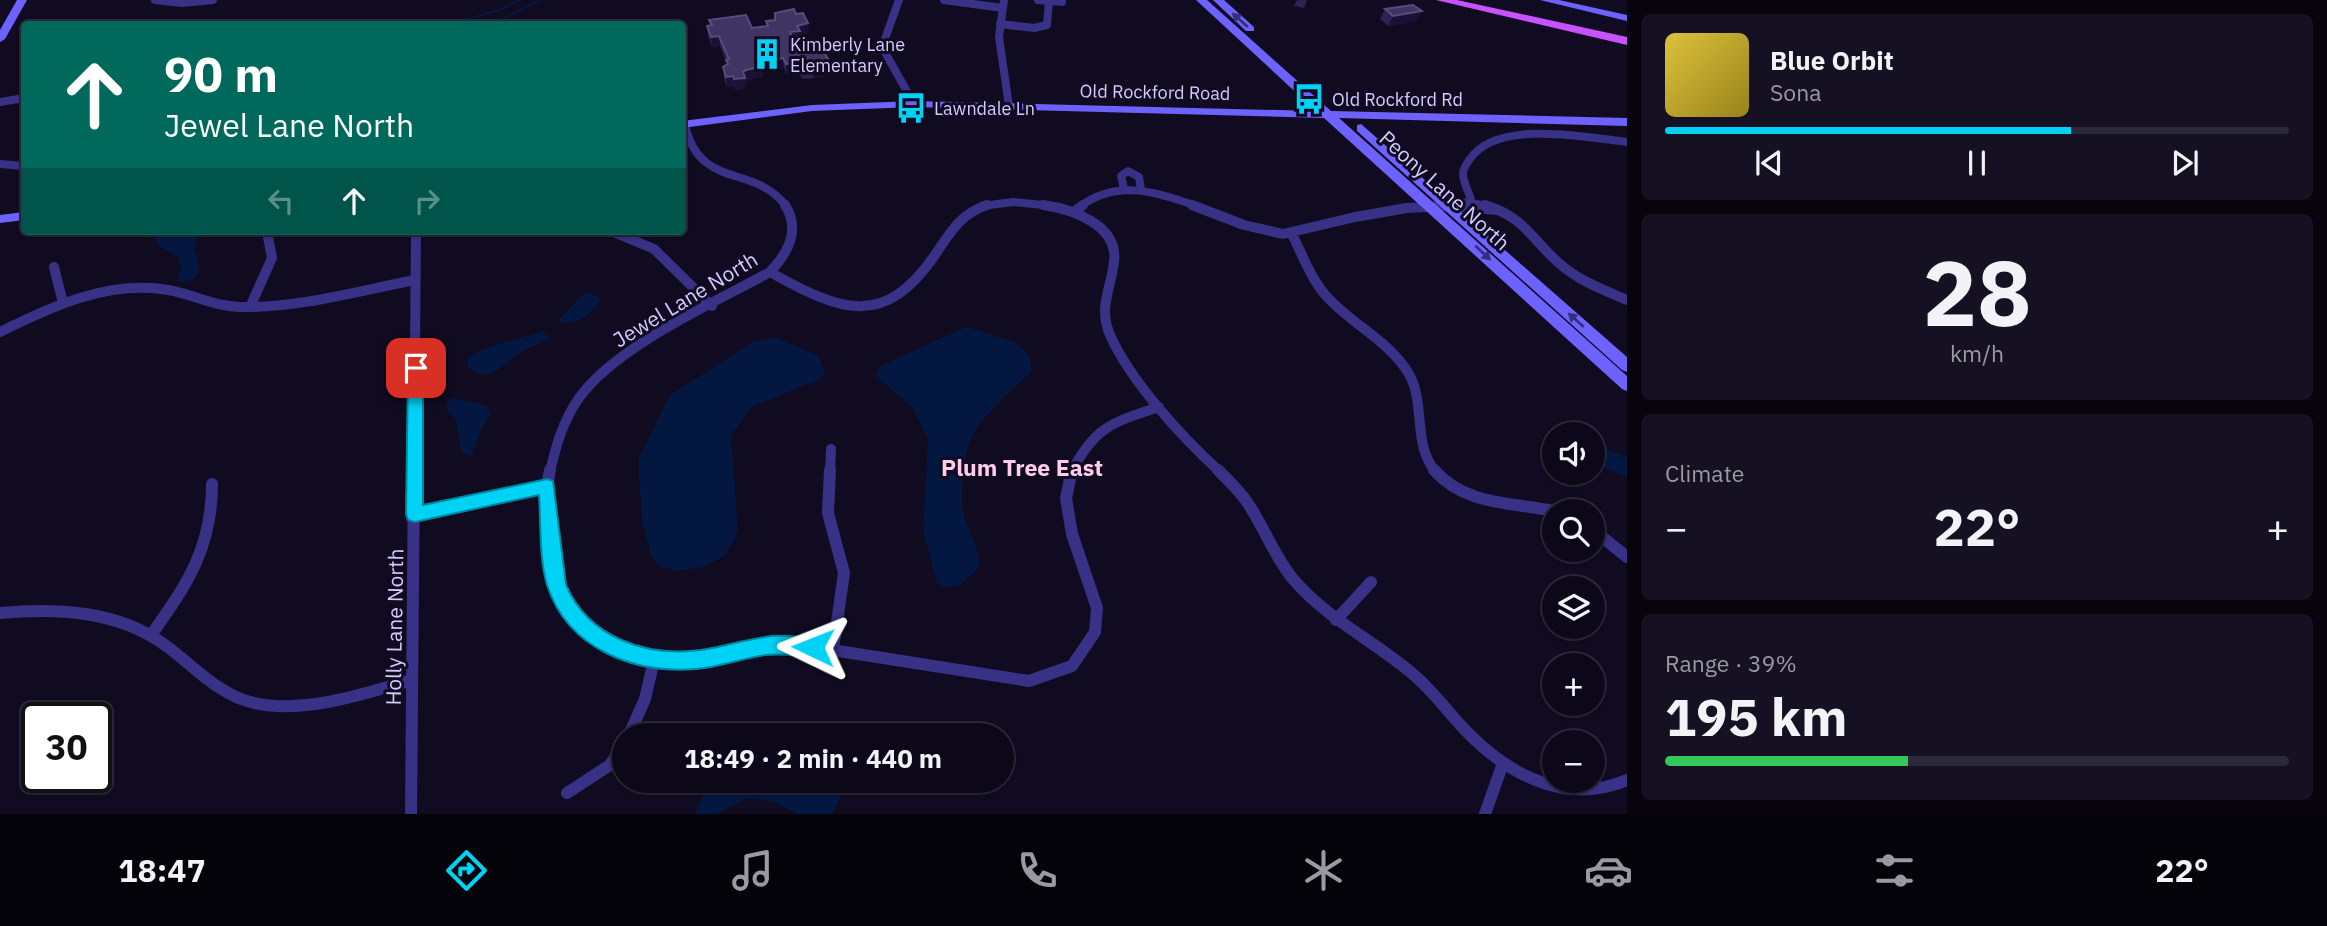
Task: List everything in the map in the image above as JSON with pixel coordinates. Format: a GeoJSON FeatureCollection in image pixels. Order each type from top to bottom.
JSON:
{"type":"FeatureCollection","features":[{"type":"Feature","properties":{"kind":"main road"},"geometry":{"type":"LineString","coordinates":[[0,39],[23,0]]}},
{"type":"Feature","properties":{"kind":"main road","name":"Peony Lane North"},"geometry":{"type":"LineString","coordinates":[[1201,0],[1627,385]]}},
{"type":"Feature","properties":{"kind":"main road","name":"Peony Lane North"},"geometry":{"type":"LineString","coordinates":[[1218,0],[1627,366]]}},
{"type":"Feature","properties":{"kind":"main road"},"geometry":{"type":"LineString","coordinates":[[1442,0],[1627,41]]}},
{"type":"Feature","properties":{"kind":"main road"},"geometry":{"type":"LineString","coordinates":[[1491,0],[1627,30]]}},
{"type":"Feature","properties":{"kind":"main road"},"geometry":{"type":"LineString","coordinates":[[1545,0],[1627,18]]}},
{"type":"Feature","properties":{"kind":"main road","name":"Old Rockford Road"},"geometry":{"type":"LineString","coordinates":[[686,125],[812,108],[914,104],[1627,122]]}},
{"type":"Feature","properties":{"kind":"main road"},"geometry":{"type":"LineString","coordinates":[[0,219],[21,216]]}},
{"type":"Feature","properties":{"kind":"street"},"geometry":{"type":"LineString","coordinates":[[155,0],[182,3],[213,0]]}},
{"type":"Feature","properties":{"kind":"street"},"geometry":{"type":"LineString","coordinates":[[899,0],[882,47],[914,104]]}},
{"type":"Feature","properties":{"kind":"street"},"geometry":{"type":"LineString","coordinates":[[944,0],[1004,4],[999,43],[1009,106]]}},
{"type":"Feature","properties":{"kind":"street"},"geometry":{"type":"LineString","coordinates":[[1038,0],[1062,2]]}},
{"type":"Feature","properties":{"kind":"street"},"geometry":{"type":"LineString","coordinates":[[1000,24],[1041,28],[1047,25],[1049,1]]}},
{"type":"Feature","properties":{"kind":"street"},"geometry":{"type":"LineString","coordinates":[[0,102],[21,99]]}},
{"type":"Feature","properties":{"kind":"street","name":"Jewel Lane North"},"geometry":{"type":"LineString","coordinates":[[686,131],[693,151],[699,159],[720,171],[761,185],[781,199],[788,209],[793,232],[791,244],[785,256],[770,272],[631,350],[595,380],[567,417],[557,438],[547,486],[552,565],[556,585],[565,604],[594,637],[615,649],[654,660],[699,659],[768,645],[833,650],[1029,681],[1072,666],[1095,632],[1097,608],[1072,534],[1066,498],[1072,472],[1084,446],[1099,431],[1122,419],[1159,407]]}},
{"type":"Feature","properties":{"kind":"street"},"geometry":{"type":"LineString","coordinates":[[1471,200],[1463,172],[1472,150],[1486,141],[1506,136],[1552,135],[1627,142]]}},
{"type":"Feature","properties":{"kind":"street"},"geometry":{"type":"LineString","coordinates":[[0,164],[21,166]]}},
{"type":"Feature","properties":{"kind":"street"},"geometry":{"type":"LineString","coordinates":[[1124,189],[1121,176],[1129,171],[1139,177],[1141,190]]}},
{"type":"Feature","properties":{"kind":"street"},"geometry":{"type":"LineString","coordinates":[[1074,212],[1084,200],[1095,194],[1124,189],[1141,190],[1168,197],[1255,229],[1292,234],[1367,214],[1450,206],[1497,210]]}},
{"type":"Feature","properties":{"kind":"street"},"geometry":{"type":"LineString","coordinates":[[1450,206],[1453,201],[1471,200],[1497,210],[1524,225],[1550,254],[1579,278],[1627,300]]}},
{"type":"Feature","properties":{"kind":"street"},"geometry":{"type":"LineString","coordinates":[[770,272],[825,302],[869,306],[884,302],[907,290],[956,224],[972,210],[984,205],[1010,202],[1074,212],[1104,231],[1114,248],[1115,266],[1105,298],[1104,314],[1109,331],[1125,361],[1192,447],[1217,468],[1244,498],[1279,561],[1297,584],[1336,620],[1413,675],[1443,702],[1474,740],[1503,763],[1527,776],[1571,791],[1595,791],[1627,780]]}},
{"type":"Feature","properties":{"kind":"street"},"geometry":{"type":"LineString","coordinates":[[1292,234],[1314,278],[1328,298],[1392,353],[1410,375],[1419,400],[1424,456],[1432,469],[1460,491],[1477,500],[1542,508]]}},
{"type":"Feature","properties":{"kind":"street","name":"Holly Lane North"},"geometry":{"type":"LineString","coordinates":[[411,814],[416,235]]}},
{"type":"Feature","properties":{"kind":"street"},"geometry":{"type":"LineString","coordinates":[[620,235],[653,249],[712,306]]}},
{"type":"Feature","properties":{"kind":"street"},"geometry":{"type":"LineString","coordinates":[[250,307],[272,258],[268,237]]}},
{"type":"Feature","properties":{"kind":"street"},"geometry":{"type":"LineString","coordinates":[[54,267],[63,303]]}},
{"type":"Feature","properties":{"kind":"street"},"geometry":{"type":"LineString","coordinates":[[0,332],[63,303],[101,293],[147,288],[168,290],[218,305],[250,307],[415,280]]}},
{"type":"Feature","properties":{"kind":"street"},"geometry":{"type":"LineString","coordinates":[[831,449],[828,513],[844,573],[833,650]]}},
{"type":"Feature","properties":{"kind":"street"},"geometry":{"type":"LineString","coordinates":[[151,635],[185,588],[201,559],[211,528],[212,484]]}},
{"type":"Feature","properties":{"kind":"street"},"geometry":{"type":"LineString","coordinates":[[415,514],[547,486]]}},
{"type":"Feature","properties":{"kind":"street"},"geometry":{"type":"LineString","coordinates":[[1605,539],[1627,557]]}},
{"type":"Feature","properties":{"kind":"street"},"geometry":{"type":"LineString","coordinates":[[1336,620],[1371,582]]}},
{"type":"Feature","properties":{"kind":"street"},"geometry":{"type":"LineString","coordinates":[[0,613],[31,610],[78,614],[123,623],[151,635],[224,693],[255,703],[293,704],[341,697],[412,680]]}},
{"type":"Feature","properties":{"kind":"street"},"geometry":{"type":"LineString","coordinates":[[634,723],[645,699],[654,660]]}},
{"type":"Feature","properties":{"kind":"street"},"geometry":{"type":"LineString","coordinates":[[567,793],[612,762]]}},
{"type":"Feature","properties":{"kind":"street"},"geometry":{"type":"LineString","coordinates":[[1485,814],[1503,763]]}},
{"type":"Feature","properties":{"kind":"water"},"geometry":{"type":"Polygon","coordinates":[[[155,235],[199,235],[194,249],[199,267],[196,277],[178,281],[181,266],[177,256],[160,247],[154,238],[155,235]]]}},
{"type":"Feature","properties":{"kind":"water"},"geometry":{"type":"Polygon","coordinates":[[[590,292],[600,299],[588,315],[577,321],[558,321],[583,294],[590,292]]]}},
{"type":"Feature","properties":{"kind":"water"},"geometry":{"type":"Polygon","coordinates":[[[966,327],[1015,342],[1030,357],[1031,372],[994,407],[971,438],[964,470],[962,503],[978,553],[979,568],[961,584],[944,588],[937,583],[923,530],[928,440],[913,408],[875,375],[880,366],[966,327]]]}},
{"type":"Feature","properties":{"kind":"water"},"geometry":{"type":"Polygon","coordinates":[[[543,331],[549,339],[522,352],[495,372],[483,374],[468,367],[468,358],[474,354],[543,331]]]}},
{"type":"Feature","properties":{"kind":"water"},"geometry":{"type":"Polygon","coordinates":[[[775,337],[818,356],[825,372],[820,379],[751,407],[731,436],[738,532],[725,556],[703,567],[679,571],[661,567],[651,556],[642,519],[638,460],[670,395],[753,342],[775,337]]]}},
{"type":"Feature","properties":{"kind":"water"},"geometry":{"type":"Polygon","coordinates":[[[449,399],[486,405],[491,413],[472,456],[461,453],[456,420],[446,408],[449,399]]]}},
{"type":"Feature","properties":{"kind":"water"},"geometry":{"type":"Polygon","coordinates":[[[1605,448],[1627,457],[1627,477],[1605,468],[1605,448]]]}},
{"type":"Feature","properties":{"kind":"water"},"geometry":{"type":"Polygon","coordinates":[[[704,793],[843,793],[832,814],[798,814],[774,802],[748,798],[716,814],[695,814],[704,793]]]}},
{"type":"Feature","properties":{"kind":"building"},"geometry":{"type":"Polygon","coordinates":[[[1413,5],[1422,11],[1393,16],[1385,9],[1413,5]]]}},
{"type":"Feature","properties":{"kind":"building","name":"Kimberly Lane Elementary"},"geometry":{"type":"Polygon","coordinates":[[[794,9],[796,14],[803,13],[808,23],[797,26],[800,31],[790,32],[797,46],[807,45],[810,50],[823,50],[829,61],[822,64],[824,67],[802,69],[796,62],[786,64],[783,58],[761,61],[763,66],[743,72],[745,78],[726,77],[723,67],[728,64],[726,60],[729,59],[719,36],[711,37],[707,26],[712,25],[709,20],[746,15],[752,28],[768,26],[766,21],[775,20],[775,13],[794,9]]]}},
{"type":"Feature","properties":{"kind":"waterway"},"geometry":{"type":"LineString","coordinates":[[460,21],[499,10],[520,0]]}},
{"type":"Feature","properties":{"kind":"waterway"},"geometry":{"type":"LineString","coordinates":[[498,21],[541,0]]}},
{"type":"Feature","properties":{"kind":"place","name":"Kimberly Lane Elementary"},"geometry":{"type":"Point","coordinates":[767,54]}},
{"type":"Feature","properties":{"kind":"place","name":"Old Rockford Rd"},"geometry":{"type":"Point","coordinates":[1309,99]}},
{"type":"Feature","properties":{"kind":"place","name":"Lawndale Ln"},"geometry":{"type":"Point","coordinates":[911,108]}},
{"type":"Feature","properties":{"kind":"district","name":"Plum Tree East"},"geometry":{"type":"Point","coordinates":[1022,467]}},
{"type":"Feature","properties":{"kind":"route"},"geometry":{"type":"LineString","coordinates":[[416,368],[415,514],[547,486],[552,565],[556,585],[578,622],[594,637],[635,657],[654,660],[699,659],[753,646],[813,647]]}}]}
